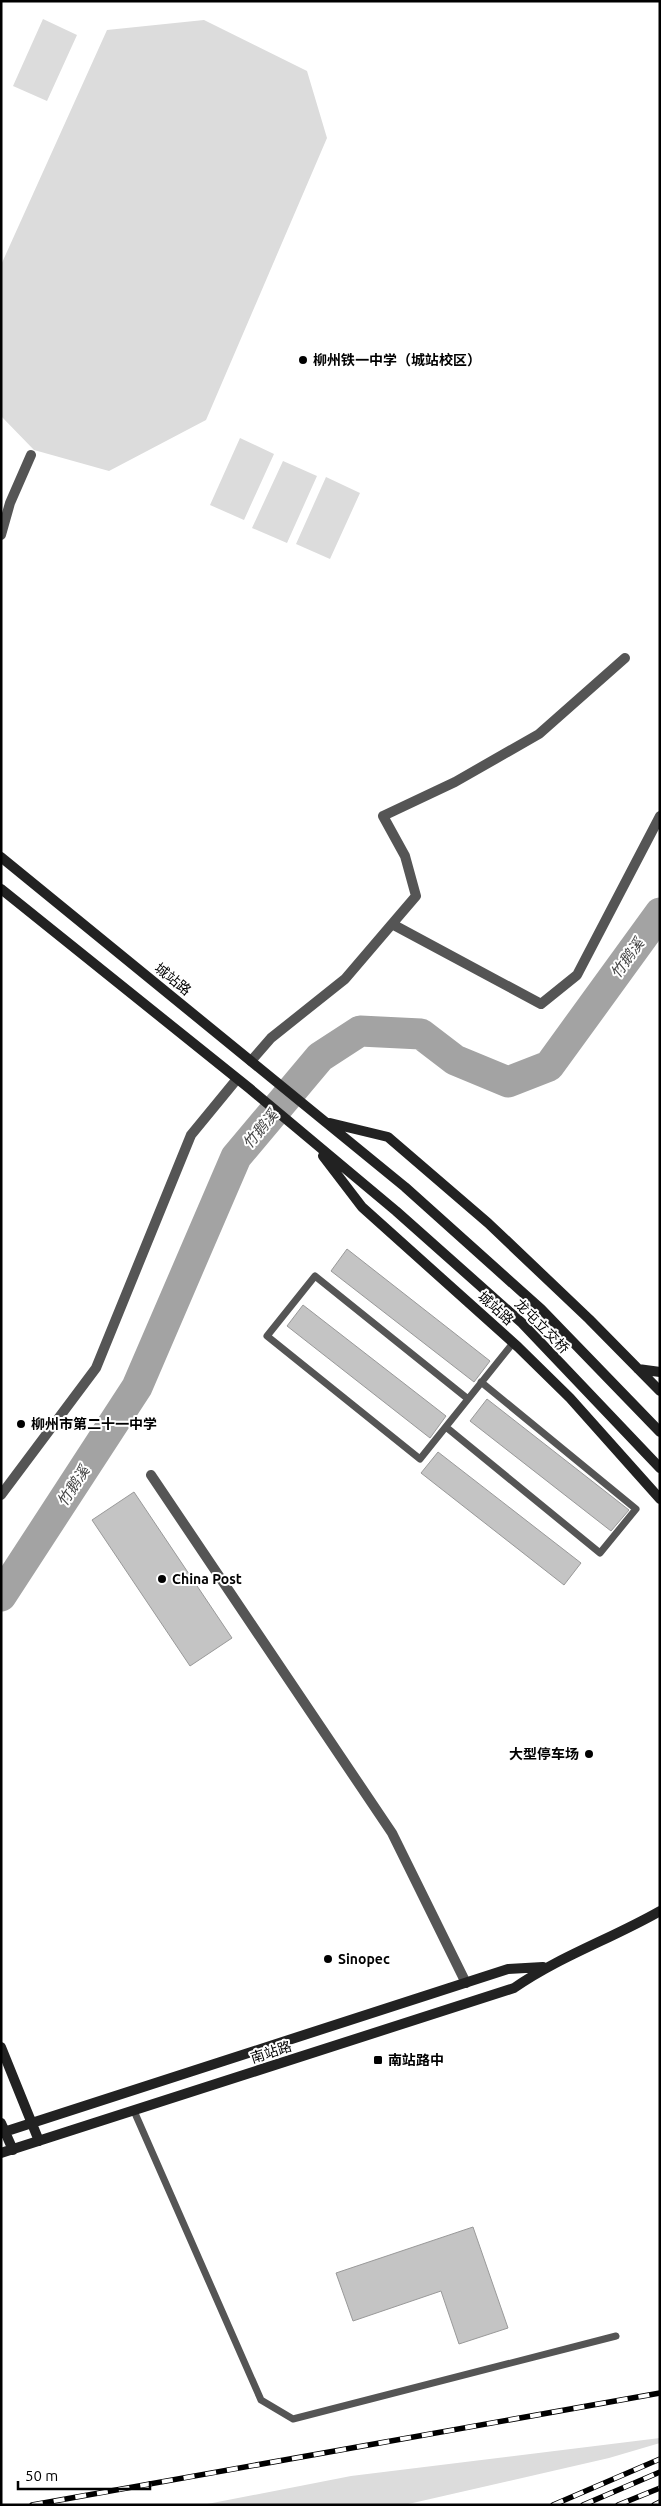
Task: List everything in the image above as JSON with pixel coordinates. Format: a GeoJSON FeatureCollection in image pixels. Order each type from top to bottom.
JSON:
{"type":"FeatureCollection","features":[{"type":"Feature","properties":{"kind":"main road","name":"城站路"},"geometry":{"type":"LineString","coordinates":[[1,857],[404,1187]]}},
{"type":"Feature","properties":{"kind":"main road","name":"城站路"},"geometry":{"type":"LineString","coordinates":[[1,889],[237,1079],[396,1211]]}},
{"type":"Feature","properties":{"kind":"main road","name":"城站路"},"geometry":{"type":"LineString","coordinates":[[323,1119],[388,1137],[488,1224],[660,1391]]}},
{"type":"Feature","properties":{"kind":"main road","name":"城站路"},"geometry":{"type":"LineString","coordinates":[[308,1137],[362,1207],[513,1342],[570,1398],[660,1499]]}},
{"type":"Feature","properties":{"kind":"main road","name":"龙屯立交桥"},"geometry":{"type":"LineString","coordinates":[[404,1187],[541,1309],[660,1432]]}},
{"type":"Feature","properties":{"kind":"main road","name":"龙屯立交桥"},"geometry":{"type":"LineString","coordinates":[[396,1211],[522,1323],[660,1468]]}},
{"type":"Feature","properties":{"kind":"main road"},"geometry":{"type":"LineString","coordinates":[[638,1369],[660,1372]]}},
{"type":"Feature","properties":{"kind":"main road","name":"南站路"},"geometry":{"type":"LineString","coordinates":[[1,2154],[514,1988],[544,1967],[624,1932],[660,1911]]}},
{"type":"Feature","properties":{"kind":"main road","name":"南站路"},"geometry":{"type":"LineString","coordinates":[[2,2129],[32,2122],[508,1969],[544,1967]]}},
{"type":"Feature","properties":{"kind":"main road"},"geometry":{"type":"LineString","coordinates":[[1,2047],[39,2141]]}},
{"type":"Feature","properties":{"kind":"main road"},"geometry":{"type":"LineString","coordinates":[[2,2129],[13,2150]]}},
{"type":"Feature","properties":{"kind":"street"},"geometry":{"type":"LineString","coordinates":[[1,535],[10,503],[31,455]]}},
{"type":"Feature","properties":{"kind":"street"},"geometry":{"type":"LineString","coordinates":[[251,1061],[272,1038],[345,979],[416,896],[406,856],[383,816],[455,782],[539,734],[625,658]]}},
{"type":"Feature","properties":{"kind":"street"},"geometry":{"type":"LineString","coordinates":[[392,924],[541,1004],[577,975],[660,816]]}},
{"type":"Feature","properties":{"kind":"street"},"geometry":{"type":"LineString","coordinates":[[1,1495],[96,1368],[191,1135],[237,1079]]}},
{"type":"Feature","properties":{"kind":"street"},"geometry":{"type":"LineString","coordinates":[[151,1475],[392,1833],[466,1983]]}},
{"type":"Feature","properties":{"kind":"lane"},"geometry":{"type":"LineString","coordinates":[[468,1399],[315,1276],[266,1336],[420,1459],[446,1427],[513,1342]]}},
{"type":"Feature","properties":{"kind":"lane"},"geometry":{"type":"LineString","coordinates":[[446,1427],[600,1553],[636,1509],[481,1382]]}},
{"type":"Feature","properties":{"kind":"lane"},"geometry":{"type":"LineString","coordinates":[[134,2111],[261,2400],[293,2419],[616,2336]]}},
{"type":"Feature","properties":{"kind":"shaded area"},"geometry":{"type":"Polygon","coordinates":[[[43,19],[77,35],[47,101],[13,86],[43,19]]]}},
{"type":"Feature","properties":{"kind":"shaded area"},"geometry":{"type":"Polygon","coordinates":[[[204,20],[307,71],[327,138],[206,420],[109,471],[34,450],[1,416],[1,265],[107,30],[204,20]]]}},
{"type":"Feature","properties":{"kind":"shaded area"},"geometry":{"type":"Polygon","coordinates":[[[240,438],[274,454],[244,520],[210,505],[240,438]]]}},
{"type":"Feature","properties":{"kind":"shaded area"},"geometry":{"type":"Polygon","coordinates":[[[283,461],[317,476],[287,543],[252,528],[283,461]]]}},
{"type":"Feature","properties":{"kind":"shaded area"},"geometry":{"type":"Polygon","coordinates":[[[326,477],[360,493],[330,559],[296,544],[326,477]]]}},
{"type":"Feature","properties":{"kind":"shaded area"},"geometry":{"type":"Polygon","coordinates":[[[660,2438],[660,2443],[609,2458],[404,2505],[202,2505],[351,2476],[660,2438]]]}},
{"type":"Feature","properties":{"kind":"building"},"geometry":{"type":"Polygon","coordinates":[[[347,1249],[490,1361],[474,1382],[331,1271],[347,1249]]]}},
{"type":"Feature","properties":{"kind":"building"},"geometry":{"type":"Polygon","coordinates":[[[303,1305],[446,1416],[430,1438],[287,1326],[303,1305]]]}},
{"type":"Feature","properties":{"kind":"building"},"geometry":{"type":"Polygon","coordinates":[[[487,1399],[629,1510],[611,1531],[470,1421],[487,1399]]]}},
{"type":"Feature","properties":{"kind":"building"},"geometry":{"type":"Polygon","coordinates":[[[438,1452],[581,1563],[564,1585],[421,1473],[438,1452]]]}},
{"type":"Feature","properties":{"kind":"building"},"geometry":{"type":"Polygon","coordinates":[[[134,1492],[232,1638],[190,1666],[92,1520],[134,1492]]]}},
{"type":"Feature","properties":{"kind":"building"},"geometry":{"type":"Polygon","coordinates":[[[473,2227],[508,2328],[459,2344],[441,2291],[353,2321],[336,2273],[473,2227]]]}},
{"type":"Feature","properties":{"kind":"waterway","name":"竹鹅溪"},"geometry":{"type":"LineString","coordinates":[[1,1596],[137,1387],[236,1157],[320,1057],[360,1031],[421,1034],[455,1060],[508,1082],[549,1066],[660,913]]}},
{"type":"Feature","properties":{"kind":"railway"},"geometry":{"type":"LineString","coordinates":[[32,2505],[660,2393]]}},
{"type":"Feature","properties":{"kind":"railway"},"geometry":{"type":"LineString","coordinates":[[553,2505],[660,2459]]}},
{"type":"Feature","properties":{"kind":"railway"},"geometry":{"type":"LineString","coordinates":[[583,2505],[660,2472]]}},
{"type":"Feature","properties":{"kind":"railway"},"geometry":{"type":"LineString","coordinates":[[618,2505],[660,2488]]}},
{"type":"Feature","properties":{"kind":"railway"},"geometry":{"type":"LineString","coordinates":[[654,2505],[660,2502]]}},
{"type":"Feature","properties":{"kind":"place","name":"柳州铁一中学（城站校区）"},"geometry":{"type":"Point","coordinates":[303,360]}},
{"type":"Feature","properties":{"kind":"place","name":"柳州市第二十一中学"},"geometry":{"type":"Point","coordinates":[21,1424]}},
{"type":"Feature","properties":{"kind":"place","name":"China Post"},"geometry":{"type":"Point","coordinates":[162,1579]}},
{"type":"Feature","properties":{"kind":"place","name":"大型停车场"},"geometry":{"type":"Point","coordinates":[589,1754]}},
{"type":"Feature","properties":{"kind":"place","name":"Sinopec"},"geometry":{"type":"Point","coordinates":[328,1959]}},
{"type":"Feature","properties":{"kind":"place","name":"南站路中"},"geometry":{"type":"Point","coordinates":[378,2060]}}]}
